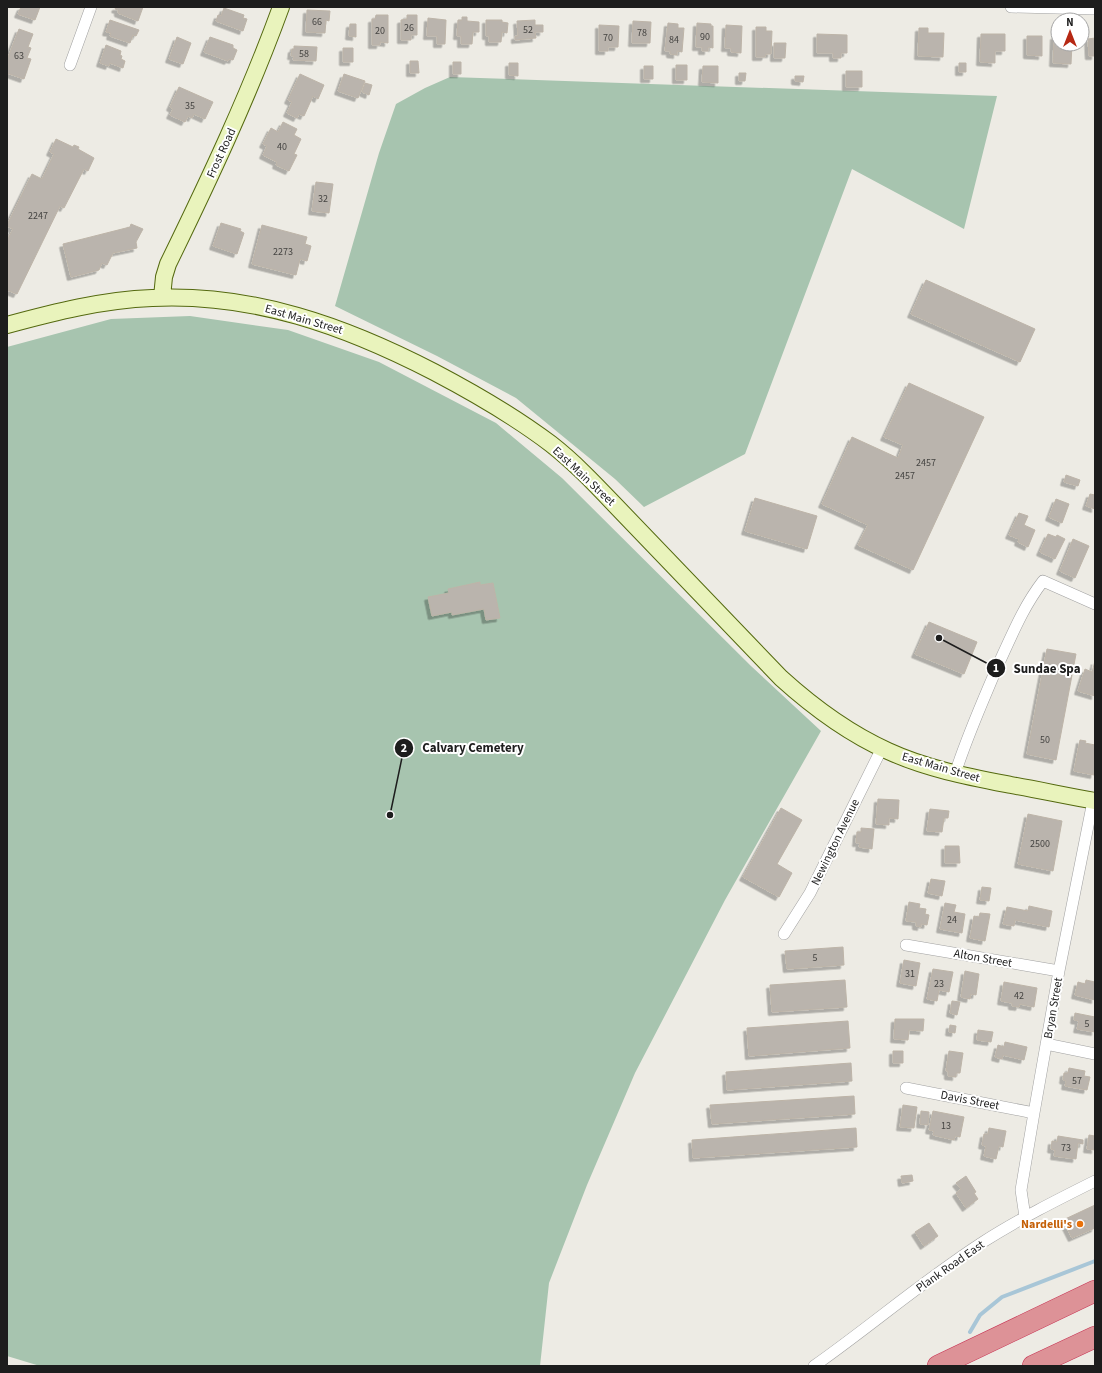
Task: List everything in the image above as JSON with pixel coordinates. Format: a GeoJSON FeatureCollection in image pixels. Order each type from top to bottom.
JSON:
{"type":"FeatureCollection","features":[{"type":"Feature","properties":{"kind":"highway"},"geometry":{"type":"LineString","coordinates":[[938,1366],[1095,1291]]}},
{"type":"Feature","properties":{"kind":"highway"},"geometry":{"type":"LineString","coordinates":[[1033,1366],[1095,1337]]}},
{"type":"Feature","properties":{"kind":"main road","name":"Frost Road"},"geometry":{"type":"LineString","coordinates":[[162,297],[164,277],[168,264],[238,116],[281,7]]}},
{"type":"Feature","properties":{"kind":"main road","name":"East Main Street"},"geometry":{"type":"LineString","coordinates":[[7,325],[98,303],[133,298],[162,297],[244,304],[286,312],[346,331],[400,355],[461,386],[499,409],[552,445],[587,477],[634,524],[761,658],[795,691],[835,722],[882,748],[908,759],[955,774],[1094,801]]}},
{"type":"Feature","properties":{"kind":"street"},"geometry":{"type":"LineString","coordinates":[[70,65],[92,7]]}},
{"type":"Feature","properties":{"kind":"street"},"geometry":{"type":"LineString","coordinates":[[1011,7],[1095,9]]}},
{"type":"Feature","properties":{"kind":"street"},"geometry":{"type":"LineString","coordinates":[[955,774],[972,726],[1018,621],[1027,603],[1043,581],[1095,604]]}},
{"type":"Feature","properties":{"kind":"street","name":"Newington Avenue"},"geometry":{"type":"LineString","coordinates":[[784,934],[810,892],[882,748]]}},
{"type":"Feature","properties":{"kind":"street","name":"Bryan Street"},"geometry":{"type":"LineString","coordinates":[[1025,1217],[1021,1190],[1059,971],[1094,801]]}},
{"type":"Feature","properties":{"kind":"street","name":"Alton Street"},"geometry":{"type":"LineString","coordinates":[[906,945],[1059,971]]}},
{"type":"Feature","properties":{"kind":"street"},"geometry":{"type":"LineString","coordinates":[[1046,1044],[1095,1054]]}},
{"type":"Feature","properties":{"kind":"street","name":"Davis Street"},"geometry":{"type":"LineString","coordinates":[[906,1088],[1034,1113]]}},
{"type":"Feature","properties":{"kind":"street","name":"Plank Road East"},"geometry":{"type":"LineString","coordinates":[[814,1366],[983,1242],[1025,1217],[1095,1182]]}},
{"type":"Feature","properties":{"kind":"green space"},"geometry":{"type":"Polygon","coordinates":[[[450,77],[997,96],[964,229],[852,169],[745,454],[644,507],[615,479],[516,398],[437,356],[335,306],[379,153],[396,104],[425,88],[450,77]]]}},
{"type":"Feature","properties":{"kind":"green space"},"geometry":{"type":"Polygon","coordinates":[[[190,316],[288,330],[379,362],[496,423],[562,478],[751,666],[821,731],[725,900],[635,1073],[587,1185],[549,1283],[540,1366],[40,1366],[7,1356],[7,347],[111,319],[190,316]]]}},
{"type":"Feature","properties":{"kind":"building"},"geometry":{"type":"Polygon","coordinates":[[[21,7],[40,7],[35,20],[18,14],[21,7]]]}},
{"type":"Feature","properties":{"kind":"building"},"geometry":{"type":"Polygon","coordinates":[[[116,7],[143,7],[138,21],[118,13],[118,10],[115,9],[116,7]]]}},
{"type":"Feature","properties":{"kind":"building"},"geometry":{"type":"Polygon","coordinates":[[[224,8],[244,15],[243,18],[247,19],[243,31],[216,21],[218,15],[221,16],[224,8]]]}},
{"type":"Feature","properties":{"kind":"building"},"geometry":{"type":"Polygon","coordinates":[[[307,10],[330,11],[329,21],[326,20],[325,33],[306,32],[307,10]]]}},
{"type":"Feature","properties":{"kind":"building"},"geometry":{"type":"Polygon","coordinates":[[[376,15],[388,15],[388,43],[380,42],[380,45],[372,45],[372,19],[375,19],[376,15]]]}},
{"type":"Feature","properties":{"kind":"building"},"geometry":{"type":"Polygon","coordinates":[[[407,15],[417,15],[417,35],[411,35],[411,40],[401,40],[401,20],[407,19],[407,15]]]}},
{"type":"Feature","properties":{"kind":"building"},"geometry":{"type":"Polygon","coordinates":[[[462,17],[467,17],[467,21],[479,22],[479,32],[473,32],[472,44],[461,44],[461,36],[457,36],[458,20],[462,20],[462,17]]]}},
{"type":"Feature","properties":{"kind":"building"},"geometry":{"type":"Polygon","coordinates":[[[428,18],[446,20],[445,44],[437,44],[437,36],[427,36],[428,18]]]}},
{"type":"Feature","properties":{"kind":"building"},"geometry":{"type":"Polygon","coordinates":[[[110,20],[139,30],[136,36],[133,35],[130,43],[110,36],[111,33],[106,32],[110,20]]]}},
{"type":"Feature","properties":{"kind":"building"},"geometry":{"type":"Polygon","coordinates":[[[486,20],[502,20],[502,22],[508,23],[507,33],[502,32],[501,42],[489,42],[489,36],[486,36],[486,20]]]}},
{"type":"Feature","properties":{"kind":"building"},"geometry":{"type":"Polygon","coordinates":[[[535,20],[535,25],[543,25],[543,32],[535,32],[536,38],[515,40],[515,36],[518,36],[517,21],[535,20]]]}},
{"type":"Feature","properties":{"kind":"building"},"geometry":{"type":"Polygon","coordinates":[[[633,21],[651,22],[650,43],[632,43],[633,21]]]}},
{"type":"Feature","properties":{"kind":"building"},"geometry":{"type":"Polygon","coordinates":[[[668,23],[678,24],[678,28],[684,28],[682,52],[677,51],[677,55],[670,54],[670,51],[665,51],[668,23]]]}},
{"type":"Feature","properties":{"kind":"building"},"geometry":{"type":"Polygon","coordinates":[[[697,23],[711,24],[711,26],[713,26],[713,48],[708,47],[708,51],[702,51],[702,47],[696,47],[697,23]]]}},
{"type":"Feature","properties":{"kind":"building"},"geometry":{"type":"Polygon","coordinates":[[[350,24],[356,24],[356,37],[349,36],[350,24]]]}},
{"type":"Feature","properties":{"kind":"building"},"geometry":{"type":"Polygon","coordinates":[[[599,25],[619,26],[618,47],[608,47],[608,51],[599,51],[599,25]]]}},
{"type":"Feature","properties":{"kind":"building"},"geometry":{"type":"Polygon","coordinates":[[[726,25],[742,26],[741,53],[731,52],[731,48],[725,48],[726,25]]]}},
{"type":"Feature","properties":{"kind":"building"},"geometry":{"type":"Polygon","coordinates":[[[756,27],[766,27],[766,31],[772,31],[771,54],[766,54],[765,57],[756,57],[756,27]]]}},
{"type":"Feature","properties":{"kind":"building"},"geometry":{"type":"Polygon","coordinates":[[[919,28],[928,28],[928,33],[944,33],[943,57],[918,56],[919,28]]]}},
{"type":"Feature","properties":{"kind":"building"},"geometry":{"type":"Polygon","coordinates":[[[19,29],[33,34],[28,47],[31,48],[27,58],[31,59],[24,79],[7,73],[7,60],[19,29]]]}},
{"type":"Feature","properties":{"kind":"building"},"geometry":{"type":"Polygon","coordinates":[[[817,34],[847,35],[847,53],[841,53],[841,58],[833,58],[833,53],[817,53],[817,34]]]}},
{"type":"Feature","properties":{"kind":"building"},"geometry":{"type":"Polygon","coordinates":[[[981,34],[1005,34],[1005,51],[995,51],[995,63],[980,62],[981,34]]]}},
{"type":"Feature","properties":{"kind":"building"},"geometry":{"type":"Polygon","coordinates":[[[1027,36],[1042,36],[1042,56],[1027,55],[1027,36]]]}},
{"type":"Feature","properties":{"kind":"building"},"geometry":{"type":"Polygon","coordinates":[[[177,37],[191,43],[183,64],[169,59],[177,37]]]}},
{"type":"Feature","properties":{"kind":"building"},"geometry":{"type":"Polygon","coordinates":[[[210,37],[233,45],[233,48],[237,50],[233,60],[229,59],[228,61],[204,52],[210,37]]]}},
{"type":"Feature","properties":{"kind":"building"},"geometry":{"type":"Polygon","coordinates":[[[1095,38],[1095,56],[1089,56],[1090,39],[1095,38]]]}},
{"type":"Feature","properties":{"kind":"building"},"geometry":{"type":"Polygon","coordinates":[[[774,43],[786,43],[785,58],[774,58],[774,43]]]}},
{"type":"Feature","properties":{"kind":"building"},"geometry":{"type":"Polygon","coordinates":[[[106,45],[121,51],[121,59],[125,61],[123,68],[110,63],[109,66],[100,63],[106,45]]]}},
{"type":"Feature","properties":{"kind":"building"},"geometry":{"type":"Polygon","coordinates":[[[294,46],[317,47],[316,61],[293,60],[294,56],[291,56],[294,46]]]}},
{"type":"Feature","properties":{"kind":"building"},"geometry":{"type":"Polygon","coordinates":[[[343,48],[353,48],[353,62],[343,62],[343,48]]]}},
{"type":"Feature","properties":{"kind":"building"},"geometry":{"type":"Polygon","coordinates":[[[1053,52],[1072,52],[1071,64],[1053,63],[1053,52]]]}},
{"type":"Feature","properties":{"kind":"building"},"geometry":{"type":"Polygon","coordinates":[[[410,61],[418,61],[419,73],[410,73],[410,61]]]}},
{"type":"Feature","properties":{"kind":"building"},"geometry":{"type":"Polygon","coordinates":[[[453,62],[461,62],[461,74],[453,74],[453,62]]]}},
{"type":"Feature","properties":{"kind":"building"},"geometry":{"type":"Polygon","coordinates":[[[509,63],[518,63],[518,76],[509,75],[509,63]]]}},
{"type":"Feature","properties":{"kind":"building"},"geometry":{"type":"Polygon","coordinates":[[[959,63],[966,63],[966,72],[959,72],[959,63]]]}},
{"type":"Feature","properties":{"kind":"building"},"geometry":{"type":"Polygon","coordinates":[[[676,65],[687,65],[687,80],[676,80],[676,65]]]}},
{"type":"Feature","properties":{"kind":"building"},"geometry":{"type":"Polygon","coordinates":[[[644,66],[653,66],[653,79],[644,79],[644,66]]]}},
{"type":"Feature","properties":{"kind":"building"},"geometry":{"type":"Polygon","coordinates":[[[703,66],[718,66],[718,83],[702,82],[703,66]]]}},
{"type":"Feature","properties":{"kind":"building"},"geometry":{"type":"Polygon","coordinates":[[[846,71],[862,71],[862,87],[846,87],[846,71]]]}},
{"type":"Feature","properties":{"kind":"building"},"geometry":{"type":"Polygon","coordinates":[[[739,73],[746,73],[745,81],[739,81],[739,73]]]}},
{"type":"Feature","properties":{"kind":"building"},"geometry":{"type":"Polygon","coordinates":[[[300,74],[324,85],[318,99],[313,96],[304,116],[299,114],[297,118],[287,113],[292,102],[288,100],[300,74]]]}},
{"type":"Feature","properties":{"kind":"building"},"geometry":{"type":"Polygon","coordinates":[[[344,74],[365,81],[358,98],[338,91],[344,74]]]}},
{"type":"Feature","properties":{"kind":"building"},"geometry":{"type":"Polygon","coordinates":[[[795,76],[804,76],[803,82],[795,81],[795,76]]]}},
{"type":"Feature","properties":{"kind":"building"},"geometry":{"type":"Polygon","coordinates":[[[365,83],[372,85],[369,95],[362,92],[365,83]]]}},
{"type":"Feature","properties":{"kind":"building"},"geometry":{"type":"Polygon","coordinates":[[[179,87],[213,102],[205,119],[194,114],[192,118],[188,116],[185,122],[170,115],[173,109],[170,107],[179,87]]]}},
{"type":"Feature","properties":{"kind":"building"},"geometry":{"type":"Polygon","coordinates":[[[283,122],[297,129],[294,135],[301,139],[294,154],[297,155],[289,171],[276,165],[277,162],[263,155],[267,146],[263,144],[271,128],[278,132],[283,122]]]}},
{"type":"Feature","properties":{"kind":"building"},"geometry":{"type":"Polygon","coordinates":[[[56,139],[73,147],[74,145],[79,147],[78,149],[94,158],[88,171],[84,169],[64,208],[60,206],[17,294],[7,290],[7,240],[13,229],[7,225],[32,174],[42,179],[54,154],[50,152],[56,139]]]}},
{"type":"Feature","properties":{"kind":"building"},"geometry":{"type":"Polygon","coordinates":[[[316,182],[333,184],[329,213],[312,211],[316,182]]]}},
{"type":"Feature","properties":{"kind":"building"},"geometry":{"type":"Polygon","coordinates":[[[221,223],[241,229],[240,231],[244,233],[237,254],[213,246],[221,223]]]}},
{"type":"Feature","properties":{"kind":"building"},"geometry":{"type":"Polygon","coordinates":[[[131,224],[143,229],[136,242],[137,248],[113,253],[107,265],[102,263],[99,270],[71,277],[63,244],[130,227],[131,224]]]}},
{"type":"Feature","properties":{"kind":"building"},"geometry":{"type":"Polygon","coordinates":[[[262,225],[307,237],[305,244],[311,246],[307,261],[300,259],[296,275],[252,264],[262,225]]]}},
{"type":"Feature","properties":{"kind":"building"},"geometry":{"type":"Polygon","coordinates":[[[926,280],[1035,329],[1020,362],[911,314],[926,280]]]}},
{"type":"Feature","properties":{"kind":"building"},"geometry":{"type":"Polygon","coordinates":[[[909,383],[984,417],[913,570],[858,545],[868,525],[822,504],[852,437],[898,458],[903,445],[884,437],[909,383]]]}},
{"type":"Feature","properties":{"kind":"building"},"geometry":{"type":"Polygon","coordinates":[[[1066,475],[1080,480],[1078,486],[1064,482],[1066,475]]]}},
{"type":"Feature","properties":{"kind":"building"},"geometry":{"type":"Polygon","coordinates":[[[1090,494],[1095,495],[1095,509],[1086,506],[1090,494]]]}},
{"type":"Feature","properties":{"kind":"building"},"geometry":{"type":"Polygon","coordinates":[[[755,498],[817,516],[807,549],[745,531],[755,498]]]}},
{"type":"Feature","properties":{"kind":"building"},"geometry":{"type":"Polygon","coordinates":[[[1056,499],[1069,504],[1062,523],[1049,517],[1056,499]]]}},
{"type":"Feature","properties":{"kind":"building"},"geometry":{"type":"Polygon","coordinates":[[[1019,513],[1028,516],[1024,525],[1035,530],[1028,547],[1018,542],[1019,539],[1009,535],[1019,513]]]}},
{"type":"Feature","properties":{"kind":"building"},"geometry":{"type":"Polygon","coordinates":[[[1048,534],[1056,537],[1057,535],[1065,539],[1055,559],[1040,552],[1048,534]]]}},
{"type":"Feature","properties":{"kind":"building"},"geometry":{"type":"Polygon","coordinates":[[[1073,539],[1089,546],[1075,578],[1060,571],[1073,539]]]}},
{"type":"Feature","properties":{"kind":"building"},"geometry":{"type":"Polygon","coordinates":[[[480,582],[480,585],[493,583],[500,618],[486,620],[484,609],[452,615],[452,612],[432,616],[428,597],[449,593],[448,589],[480,582]]]}},
{"type":"Feature","properties":{"kind":"building"},"geometry":{"type":"Polygon","coordinates":[[[929,622],[977,642],[964,674],[915,654],[929,622]]]}},
{"type":"Feature","properties":{"kind":"building"},"geometry":{"type":"Polygon","coordinates":[[[1047,649],[1076,654],[1056,760],[1027,754],[1047,649]]]}},
{"type":"Feature","properties":{"kind":"building"},"geometry":{"type":"Polygon","coordinates":[[[1095,661],[1095,696],[1078,691],[1085,669],[1092,672],[1095,661]]]}},
{"type":"Feature","properties":{"kind":"building"},"geometry":{"type":"Polygon","coordinates":[[[1080,740],[1086,741],[1085,743],[1095,745],[1094,775],[1074,771],[1080,740]]]}},
{"type":"Feature","properties":{"kind":"building"},"geometry":{"type":"Polygon","coordinates":[[[878,799],[899,800],[898,819],[889,818],[889,825],[876,824],[878,799]]]}},
{"type":"Feature","properties":{"kind":"building"},"geometry":{"type":"Polygon","coordinates":[[[781,808],[802,820],[777,864],[792,873],[779,897],[743,877],[781,808]]]}},
{"type":"Feature","properties":{"kind":"building"},"geometry":{"type":"Polygon","coordinates":[[[930,809],[949,811],[948,818],[944,818],[942,832],[927,831],[930,809]]]}},
{"type":"Feature","properties":{"kind":"building"},"geometry":{"type":"Polygon","coordinates":[[[1028,814],[1062,821],[1053,871],[1018,864],[1028,814]]]}},
{"type":"Feature","properties":{"kind":"building"},"geometry":{"type":"Polygon","coordinates":[[[861,828],[874,829],[872,849],[859,847],[860,843],[856,843],[857,832],[861,832],[861,828]]]}},
{"type":"Feature","properties":{"kind":"building"},"geometry":{"type":"Polygon","coordinates":[[[945,846],[959,846],[960,863],[945,863],[945,846]]]}},
{"type":"Feature","properties":{"kind":"building"},"geometry":{"type":"Polygon","coordinates":[[[931,879],[945,881],[942,896],[928,893],[931,879]]]}},
{"type":"Feature","properties":{"kind":"building"},"geometry":{"type":"Polygon","coordinates":[[[982,887],[991,888],[989,901],[980,900],[982,887]]]}},
{"type":"Feature","properties":{"kind":"building"},"geometry":{"type":"Polygon","coordinates":[[[909,902],[920,904],[919,908],[926,909],[925,914],[929,915],[927,925],[921,924],[921,927],[916,926],[916,922],[906,921],[909,902]]]}},
{"type":"Feature","properties":{"kind":"building"},"geometry":{"type":"Polygon","coordinates":[[[945,903],[956,905],[954,912],[965,914],[962,933],[940,929],[945,903]]]}},
{"type":"Feature","properties":{"kind":"building"},"geometry":{"type":"Polygon","coordinates":[[[1029,906],[1052,911],[1049,927],[1015,920],[1014,926],[1003,924],[1007,907],[1028,911],[1029,906]]]}},
{"type":"Feature","properties":{"kind":"building"},"geometry":{"type":"Polygon","coordinates":[[[980,913],[990,914],[985,941],[970,938],[974,916],[979,917],[980,913]]]}},
{"type":"Feature","properties":{"kind":"building"},"geometry":{"type":"Polygon","coordinates":[[[843,947],[844,965],[787,969],[785,951],[843,947]]]}},
{"type":"Feature","properties":{"kind":"building"},"geometry":{"type":"Polygon","coordinates":[[[904,960],[920,963],[916,986],[900,983],[904,960]]]}},
{"type":"Feature","properties":{"kind":"building"},"geometry":{"type":"Polygon","coordinates":[[[933,969],[953,972],[949,992],[939,990],[937,1001],[927,999],[933,969]]]}},
{"type":"Feature","properties":{"kind":"building"},"geometry":{"type":"Polygon","coordinates":[[[965,971],[979,974],[976,995],[971,994],[970,999],[961,997],[965,971]]]}},
{"type":"Feature","properties":{"kind":"building"},"geometry":{"type":"Polygon","coordinates":[[[845,980],[847,1007],[772,1012],[770,985],[845,980]]]}},
{"type":"Feature","properties":{"kind":"building"},"geometry":{"type":"Polygon","coordinates":[[[1086,980],[1095,982],[1095,1000],[1075,995],[1078,982],[1085,984],[1086,980]]]}},
{"type":"Feature","properties":{"kind":"building"},"geometry":{"type":"Polygon","coordinates":[[[1004,982],[1037,988],[1034,1007],[1020,1004],[1019,1007],[1012,1006],[1012,1003],[1001,1001],[1004,982]]]}},
{"type":"Feature","properties":{"kind":"building"},"geometry":{"type":"Polygon","coordinates":[[[952,1001],[960,1002],[957,1015],[950,1013],[952,1001]]]}},
{"type":"Feature","properties":{"kind":"building"},"geometry":{"type":"Polygon","coordinates":[[[1075,1013],[1095,1017],[1095,1032],[1077,1029],[1079,1021],[1074,1020],[1075,1013]]]}},
{"type":"Feature","properties":{"kind":"building"},"geometry":{"type":"Polygon","coordinates":[[[895,1019],[924,1019],[923,1031],[909,1030],[908,1040],[894,1039],[895,1019]]]}},
{"type":"Feature","properties":{"kind":"building"},"geometry":{"type":"Polygon","coordinates":[[[848,1021],[850,1048],[749,1056],[747,1028],[848,1021]]]}},
{"type":"Feature","properties":{"kind":"building"},"geometry":{"type":"Polygon","coordinates":[[[950,1025],[956,1026],[955,1033],[949,1032],[950,1025]]]}},
{"type":"Feature","properties":{"kind":"building"},"geometry":{"type":"Polygon","coordinates":[[[978,1030],[993,1032],[991,1042],[977,1040],[978,1030]]]}},
{"type":"Feature","properties":{"kind":"building"},"geometry":{"type":"Polygon","coordinates":[[[1005,1042],[1027,1047],[1024,1060],[1003,1055],[1002,1059],[995,1057],[998,1045],[1004,1047],[1005,1042]]]}},
{"type":"Feature","properties":{"kind":"building"},"geometry":{"type":"Polygon","coordinates":[[[893,1051],[903,1051],[903,1063],[893,1063],[893,1051]]]}},
{"type":"Feature","properties":{"kind":"building"},"geometry":{"type":"Polygon","coordinates":[[[949,1051],[963,1053],[960,1073],[956,1073],[956,1077],[948,1076],[948,1071],[946,1071],[949,1051]]]}},
{"type":"Feature","properties":{"kind":"building"},"geometry":{"type":"Polygon","coordinates":[[[851,1063],[852,1081],[727,1090],[726,1072],[851,1063]]]}},
{"type":"Feature","properties":{"kind":"building"},"geometry":{"type":"Polygon","coordinates":[[[1069,1068],[1085,1071],[1084,1076],[1090,1077],[1087,1090],[1065,1086],[1066,1081],[1063,1080],[1064,1073],[1068,1073],[1069,1068]]]}},
{"type":"Feature","properties":{"kind":"building"},"geometry":{"type":"Polygon","coordinates":[[[854,1096],[855,1114],[712,1124],[710,1105],[854,1096]]]}},
{"type":"Feature","properties":{"kind":"building"},"geometry":{"type":"Polygon","coordinates":[[[903,1105],[917,1107],[914,1128],[900,1127],[903,1105]]]}},
{"type":"Feature","properties":{"kind":"building"},"geometry":{"type":"Polygon","coordinates":[[[921,1111],[929,1112],[928,1125],[920,1124],[921,1111]]]}},
{"type":"Feature","properties":{"kind":"building"},"geometry":{"type":"Polygon","coordinates":[[[933,1111],[964,1117],[960,1137],[955,1136],[954,1140],[933,1135],[934,1131],[929,1130],[933,1111]]]}},
{"type":"Feature","properties":{"kind":"building"},"geometry":{"type":"Polygon","coordinates":[[[856,1128],[857,1147],[693,1158],[692,1140],[856,1128]]]}},
{"type":"Feature","properties":{"kind":"building"},"geometry":{"type":"Polygon","coordinates":[[[989,1128],[1006,1131],[1003,1147],[999,1146],[996,1159],[984,1156],[986,1146],[982,1145],[984,1134],[988,1134],[989,1128]]]}},
{"type":"Feature","properties":{"kind":"building"},"geometry":{"type":"Polygon","coordinates":[[[1089,1135],[1095,1136],[1095,1150],[1087,1149],[1089,1135]]]}},
{"type":"Feature","properties":{"kind":"building"},"geometry":{"type":"Polygon","coordinates":[[[1058,1136],[1083,1140],[1083,1144],[1078,1143],[1076,1159],[1054,1156],[1055,1150],[1051,1149],[1052,1141],[1057,1142],[1058,1136]]]}},
{"type":"Feature","properties":{"kind":"building"},"geometry":{"type":"Polygon","coordinates":[[[912,1175],[913,1181],[902,1183],[901,1176],[912,1175]]]}},
{"type":"Feature","properties":{"kind":"building"},"geometry":{"type":"Polygon","coordinates":[[[966,1176],[976,1192],[974,1193],[978,1199],[966,1208],[956,1193],[961,1189],[956,1183],[966,1176]]]}},
{"type":"Feature","properties":{"kind":"building","name":"Nardelli's"},"geometry":{"type":"Polygon","coordinates":[[[1095,1205],[1095,1228],[1072,1238],[1063,1220],[1095,1205]]]}},
{"type":"Feature","properties":{"kind":"building"},"geometry":{"type":"Polygon","coordinates":[[[929,1223],[938,1236],[924,1246],[915,1232],[929,1223]]]}},
{"type":"Feature","properties":{"kind":"waterway"},"geometry":{"type":"LineString","coordinates":[[970,1332],[980,1315],[1002,1297],[1095,1261]]}},
{"type":"Feature","properties":{"kind":"place","name":"Sundae Spa"},"geometry":{"type":"Point","coordinates":[939,638]}},
{"type":"Feature","properties":{"kind":"place","name":"Calvary Cemetery"},"geometry":{"type":"Point","coordinates":[390,815]}},
{"type":"Feature","properties":{"kind":"place","name":"Nardelli's"},"geometry":{"type":"Point","coordinates":[1080,1224]}}]}
